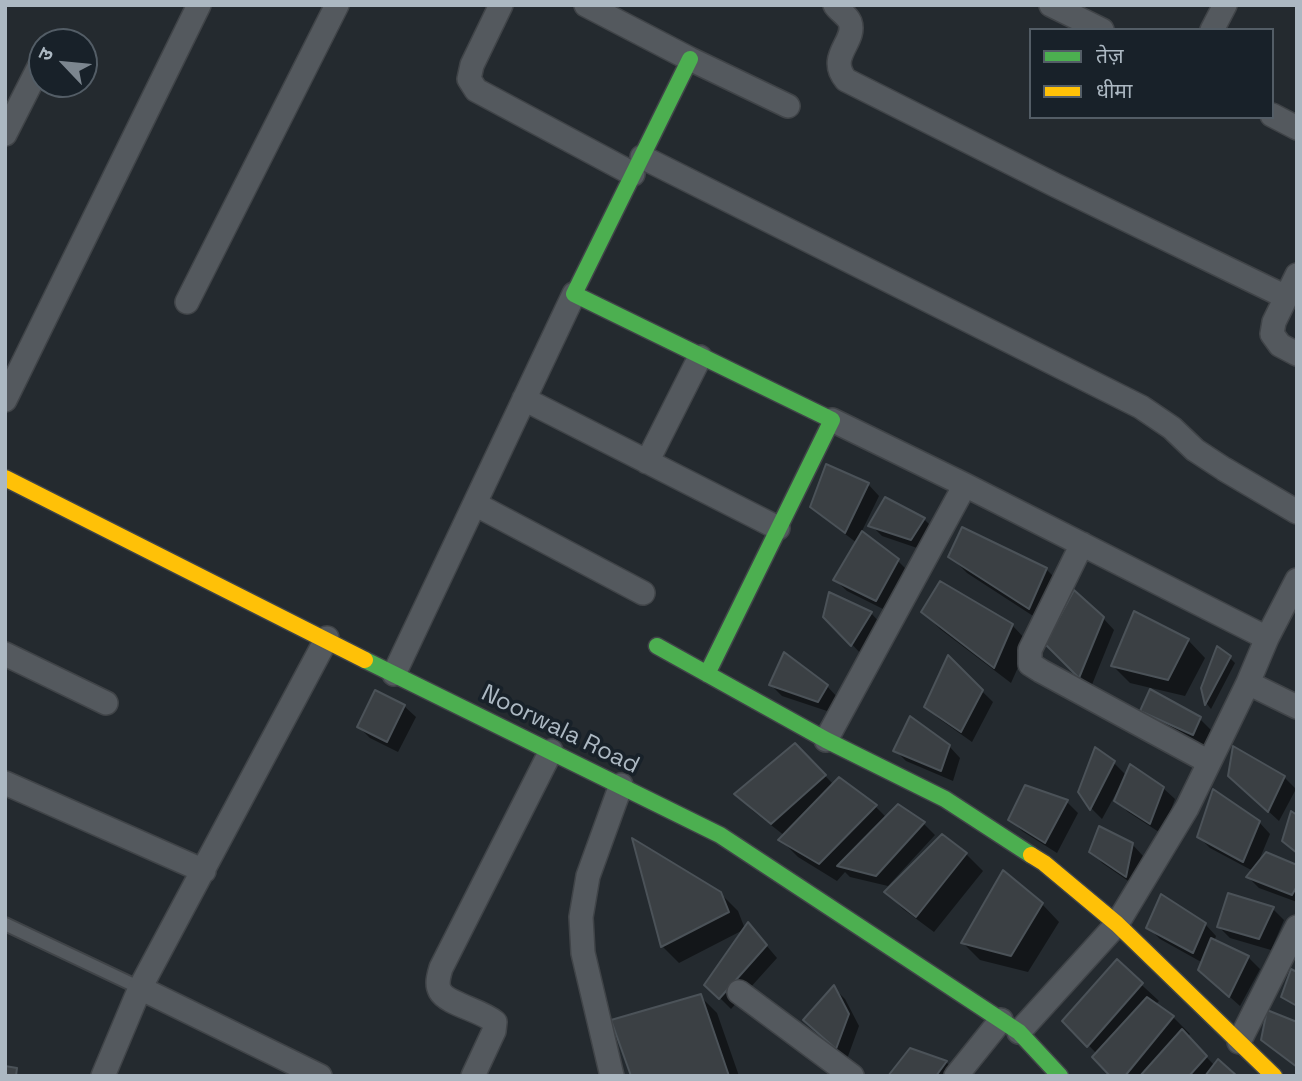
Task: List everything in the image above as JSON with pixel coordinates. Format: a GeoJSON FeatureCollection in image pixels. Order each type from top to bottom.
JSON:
{"type":"FeatureCollection","features":[{"type":"Feature","properties":{"kind":"street"},"geometry":{"type":"LineString","coordinates":[[5,400],[199,5]]}},
{"type":"Feature","properties":{"kind":"street"},"geometry":{"type":"LineString","coordinates":[[187,302],[337,5]]}},
{"type":"Feature","properties":{"kind":"street"},"geometry":{"type":"LineString","coordinates":[[501,5],[471,65],[469,79],[476,90],[1142,407],[1172,428],[1195,450],[1297,512]]}},
{"type":"Feature","properties":{"kind":"street"},"geometry":{"type":"LineString","coordinates":[[586,5],[788,106]]}},
{"type":"Feature","properties":{"kind":"street"},"geometry":{"type":"LineString","coordinates":[[835,5],[851,24],[838,64],[846,80],[1286,297]]}},
{"type":"Feature","properties":{"kind":"street"},"geometry":{"type":"LineString","coordinates":[[1051,5],[1098,28]]}},
{"type":"Feature","properties":{"kind":"street"},"geometry":{"type":"LineString","coordinates":[[1213,28],[1225,5]]}},
{"type":"Feature","properties":{"kind":"street"},"geometry":{"type":"LineString","coordinates":[[394,674],[574,295],[690,59]]}},
{"type":"Feature","properties":{"kind":"street"},"geometry":{"type":"LineString","coordinates":[[5,134],[28,89]]}},
{"type":"Feature","properties":{"kind":"street"},"geometry":{"type":"LineString","coordinates":[[1274,116],[1297,128]]}},
{"type":"Feature","properties":{"kind":"street"},"geometry":{"type":"LineString","coordinates":[[1297,275],[1274,322],[1272,334],[1280,345],[1297,354]]}},
{"type":"Feature","properties":{"kind":"street"},"geometry":{"type":"LineString","coordinates":[[574,295],[965,485],[1267,638]]}},
{"type":"Feature","properties":{"kind":"street"},"geometry":{"type":"LineString","coordinates":[[647,462],[701,357]]}},
{"type":"Feature","properties":{"kind":"street"},"geometry":{"type":"LineString","coordinates":[[524,399],[778,528]]}},
{"type":"Feature","properties":{"kind":"street"},"geometry":{"type":"LineString","coordinates":[[707,674],[832,421]]}},
{"type":"Feature","properties":{"kind":"street","name":"Noorwala Road"},"geometry":{"type":"LineString","coordinates":[[5,478],[720,835],[1010,1026],[1060,1076]]}},
{"type":"Feature","properties":{"kind":"street"},"geometry":{"type":"LineString","coordinates":[[826,740],[965,485]]}},
{"type":"Feature","properties":{"kind":"street"},"geometry":{"type":"LineString","coordinates":[[475,504],[643,593]]}},
{"type":"Feature","properties":{"kind":"street"},"geometry":{"type":"LineString","coordinates":[[1082,544],[1030,650],[1030,664],[1209,762]]}},
{"type":"Feature","properties":{"kind":"street"},"geometry":{"type":"LineString","coordinates":[[956,1076],[1117,925],[1187,808],[1297,580]]}},
{"type":"Feature","properties":{"kind":"street"},"geometry":{"type":"LineString","coordinates":[[103,1076],[140,988],[327,638]]}},
{"type":"Feature","properties":{"kind":"street"},"geometry":{"type":"LineString","coordinates":[[657,646],[826,740],[945,799],[1044,863],[1117,925],[1274,1076]]}},
{"type":"Feature","properties":{"kind":"street"},"geometry":{"type":"LineString","coordinates":[[5,653],[106,703]]}},
{"type":"Feature","properties":{"kind":"street"},"geometry":{"type":"LineString","coordinates":[[1248,683],[1297,707]]}},
{"type":"Feature","properties":{"kind":"street"},"geometry":{"type":"LineString","coordinates":[[473,1076],[494,1031],[495,1022],[488,1016],[449,999],[440,991],[437,982],[441,968],[551,751]]}},
{"type":"Feature","properties":{"kind":"street"},"geometry":{"type":"LineString","coordinates":[[5,783],[204,872]]}},
{"type":"Feature","properties":{"kind":"street"},"geometry":{"type":"LineString","coordinates":[[612,1076],[583,953],[581,917],[589,876],[621,785]]}},
{"type":"Feature","properties":{"kind":"street"},"geometry":{"type":"LineString","coordinates":[[1239,1042],[1297,927]]}},
{"type":"Feature","properties":{"kind":"street"},"geometry":{"type":"LineString","coordinates":[[140,988],[320,1076]]}},
{"type":"Feature","properties":{"kind":"street"},"geometry":{"type":"LineString","coordinates":[[739,992],[843,1072]]}},
{"type":"Feature","properties":{"kind":"lane"},"geometry":{"type":"LineString","coordinates":[[5,925],[140,988]]}},
{"type":"Feature","properties":{"kind":"building"},"geometry":{"type":"Polygon","coordinates":[[[826,464],[869,483],[845,533],[810,507],[826,464]]]}},
{"type":"Feature","properties":{"kind":"building"},"geometry":{"type":"Polygon","coordinates":[[[885,497],[925,518],[911,540],[868,526],[885,497]]]}},
{"type":"Feature","properties":{"kind":"building"},"geometry":{"type":"Polygon","coordinates":[[[962,527],[1047,568],[1029,609],[948,557],[962,527]]]}},
{"type":"Feature","properties":{"kind":"building"},"geometry":{"type":"Polygon","coordinates":[[[862,531],[899,559],[876,601],[833,580],[862,531]]]}},
{"type":"Feature","properties":{"kind":"building"},"geometry":{"type":"Polygon","coordinates":[[[940,581],[1013,624],[994,668],[921,612],[940,581]]]}},
{"type":"Feature","properties":{"kind":"building"},"geometry":{"type":"Polygon","coordinates":[[[1074,590],[1104,617],[1079,678],[1045,644],[1074,590]]]}},
{"type":"Feature","properties":{"kind":"building"},"geometry":{"type":"Polygon","coordinates":[[[829,592],[872,612],[851,646],[823,617],[829,592]]]}},
{"type":"Feature","properties":{"kind":"building"},"geometry":{"type":"Polygon","coordinates":[[[1134,611],[1189,639],[1168,680],[1111,666],[1134,611]]]}},
{"type":"Feature","properties":{"kind":"building"},"geometry":{"type":"Polygon","coordinates":[[[1217,646],[1231,656],[1205,705],[1201,688],[1217,646]]]}},
{"type":"Feature","properties":{"kind":"building"},"geometry":{"type":"Polygon","coordinates":[[[784,652],[828,685],[818,702],[769,685],[784,652]]]}},
{"type":"Feature","properties":{"kind":"building"},"geometry":{"type":"Polygon","coordinates":[[[948,655],[983,690],[961,732],[924,707],[948,655]]]}},
{"type":"Feature","properties":{"kind":"building"},"geometry":{"type":"Polygon","coordinates":[[[1150,689],[1201,717],[1193,735],[1140,711],[1150,689]]]}},
{"type":"Feature","properties":{"kind":"building"},"geometry":{"type":"Polygon","coordinates":[[[375,690],[405,705],[387,742],[357,727],[375,690]]]}},
{"type":"Feature","properties":{"kind":"building"},"geometry":{"type":"Polygon","coordinates":[[[910,716],[950,745],[941,771],[893,751],[910,716]]]}},
{"type":"Feature","properties":{"kind":"building"},"geometry":{"type":"Polygon","coordinates":[[[795,743],[826,775],[771,824],[734,794],[795,743]]]}},
{"type":"Feature","properties":{"kind":"building"},"geometry":{"type":"Polygon","coordinates":[[[1233,746],[1285,776],[1268,812],[1228,776],[1233,746]]]}},
{"type":"Feature","properties":{"kind":"building"},"geometry":{"type":"Polygon","coordinates":[[[1095,747],[1115,761],[1090,810],[1078,792],[1095,747]]]}},
{"type":"Feature","properties":{"kind":"building"},"geometry":{"type":"Polygon","coordinates":[[[1130,764],[1164,787],[1150,824],[1114,801],[1130,764]]]}},
{"type":"Feature","properties":{"kind":"building"},"geometry":{"type":"Polygon","coordinates":[[[839,777],[877,805],[819,864],[778,840],[839,777]]]}},
{"type":"Feature","properties":{"kind":"building"},"geometry":{"type":"Polygon","coordinates":[[[1025,785],[1068,800],[1045,843],[1008,820],[1025,785]]]}},
{"type":"Feature","properties":{"kind":"building"},"geometry":{"type":"Polygon","coordinates":[[[1213,789],[1260,821],[1243,862],[1197,837],[1213,789]]]}},
{"type":"Feature","properties":{"kind":"building"},"geometry":{"type":"Polygon","coordinates":[[[898,804],[925,822],[876,876],[837,866],[898,804]]]}},
{"type":"Feature","properties":{"kind":"building"},"geometry":{"type":"Polygon","coordinates":[[[1291,811],[1297,815],[1297,853],[1282,841],[1291,811]]]}},
{"type":"Feature","properties":{"kind":"building"},"geometry":{"type":"Polygon","coordinates":[[[1099,826],[1133,843],[1126,877],[1089,852],[1099,826]]]}},
{"type":"Feature","properties":{"kind":"building"},"geometry":{"type":"Polygon","coordinates":[[[942,834],[967,853],[916,917],[884,892],[942,834]]]}},
{"type":"Feature","properties":{"kind":"building"},"geometry":{"type":"Polygon","coordinates":[[[632,838],[721,892],[729,912],[661,947],[632,838]]]}},
{"type":"Feature","properties":{"kind":"building"},"geometry":{"type":"Polygon","coordinates":[[[1266,852],[1297,865],[1297,886],[1292,895],[1246,877],[1266,852]]]}},
{"type":"Feature","properties":{"kind":"building"},"geometry":{"type":"Polygon","coordinates":[[[1003,870],[1043,903],[1011,956],[961,943],[1003,870]]]}},
{"type":"Feature","properties":{"kind":"building"},"geometry":{"type":"Polygon","coordinates":[[[1228,893],[1274,907],[1259,939],[1217,927],[1228,893]]]}},
{"type":"Feature","properties":{"kind":"building"},"geometry":{"type":"Polygon","coordinates":[[[1161,894],[1206,923],[1193,953],[1146,928],[1161,894]]]}},
{"type":"Feature","properties":{"kind":"building"},"geometry":{"type":"Polygon","coordinates":[[[748,922],[767,945],[719,999],[704,985],[748,922]]]}},
{"type":"Feature","properties":{"kind":"building"},"geometry":{"type":"Polygon","coordinates":[[[1211,938],[1249,956],[1229,997],[1198,970],[1211,938]]]}},
{"type":"Feature","properties":{"kind":"building"},"geometry":{"type":"Polygon","coordinates":[[[1117,959],[1143,983],[1087,1047],[1062,1021],[1117,959]]]}},
{"type":"Feature","properties":{"kind":"building"},"geometry":{"type":"Polygon","coordinates":[[[1291,969],[1297,972],[1297,1006],[1281,997],[1291,969]]]}},
{"type":"Feature","properties":{"kind":"building"},"geometry":{"type":"Polygon","coordinates":[[[834,985],[849,1014],[836,1049],[803,1020],[834,985]]]}},
{"type":"Feature","properties":{"kind":"building"},"geometry":{"type":"Polygon","coordinates":[[[701,994],[729,1076],[631,1076],[611,1020],[701,994]]]}},
{"type":"Feature","properties":{"kind":"building"},"geometry":{"type":"Polygon","coordinates":[[[1147,997],[1174,1016],[1125,1076],[1110,1076],[1092,1057],[1147,997]]]}},
{"type":"Feature","properties":{"kind":"building"},"geometry":{"type":"Polygon","coordinates":[[[1267,1010],[1297,1022],[1297,1067],[1261,1040],[1267,1010]]]}},
{"type":"Feature","properties":{"kind":"building"},"geometry":{"type":"Polygon","coordinates":[[[1182,1029],[1207,1056],[1189,1076],[1140,1076],[1182,1029]]]}},
{"type":"Feature","properties":{"kind":"building"},"geometry":{"type":"Polygon","coordinates":[[[910,1048],[947,1061],[936,1076],[888,1076],[910,1048]]]}},
{"type":"Feature","properties":{"kind":"building"},"geometry":{"type":"Polygon","coordinates":[[[1218,1059],[1237,1076],[1205,1076],[1218,1059]]]}},
{"type":"Feature","properties":{"kind":"building"},"geometry":{"type":"Polygon","coordinates":[[[5,1066],[17,1068],[16,1076],[5,1076],[5,1066]]]}},
{"type":"Feature","properties":{"kind":"traffic: fast"},"geometry":{"type":"LineString","coordinates":[[690,59],[574,294],[832,420],[707,674]]}},
{"type":"Feature","properties":{"kind":"traffic: fast"},"geometry":{"type":"LineString","coordinates":[[657,646],[826,740],[945,799],[1031,855]]}},
{"type":"Feature","properties":{"kind":"traffic: fast"},"geometry":{"type":"LineString","coordinates":[[365,660],[720,835],[1019,1032],[1060,1076]]}},
{"type":"Feature","properties":{"kind":"traffic: slow"},"geometry":{"type":"LineString","coordinates":[[5,478],[365,660]]}},
{"type":"Feature","properties":{"kind":"traffic: slow"},"geometry":{"type":"LineString","coordinates":[[1031,855],[1117,924],[1274,1076]]}}]}
